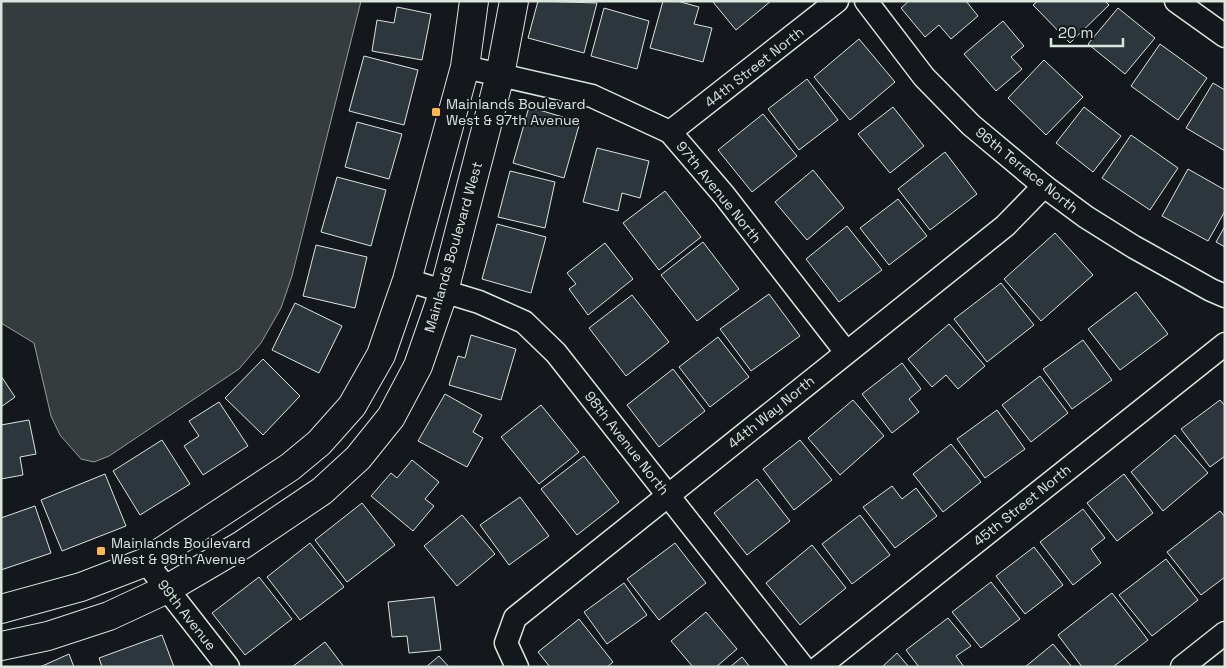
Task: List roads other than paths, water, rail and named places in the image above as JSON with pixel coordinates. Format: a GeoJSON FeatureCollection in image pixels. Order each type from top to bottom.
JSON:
{"type":"FeatureCollection","features":[{"type":"Feature","properties":{"kind":"street"},"geometry":{"type":"LineString","coordinates":[[1,609],[81,587],[146,562],[290,467],[319,442],[352,406],[381,355],[407,280],[465,67],[474,1]]}},
{"type":"Feature","properties":{"kind":"street","name":"Mainlands Boulevard West"},"geometry":{"type":"LineString","coordinates":[[1,646],[48,636],[109,616],[166,589],[242,545],[322,491],[358,458],[391,417],[418,366],[444,291],[500,75],[514,1]]}},
{"type":"Feature","properties":{"kind":"street","name":"44th Street North"},"geometry":{"type":"LineString","coordinates":[[670,132],[837,1]]}},
{"type":"Feature","properties":{"kind":"street","name":"96th Terrace North"},"geometry":{"type":"LineString","coordinates":[[866,1],[924,77],[964,118],[1044,186],[1086,217],[1134,247],[1210,290],[1225,296]]}},
{"type":"Feature","properties":{"kind":"street"},"geometry":{"type":"LineString","coordinates":[[1176,1],[1225,36]]}},
{"type":"Feature","properties":{"kind":"street","name":"97th Avenue North"},"geometry":{"type":"LineString","coordinates":[[465,67],[592,96],[670,132],[724,195],[846,352]]}},
{"type":"Feature","properties":{"kind":"street","name":"44th Way North"},"geometry":{"type":"LineString","coordinates":[[517,667],[506,643],[515,618],[1005,226],[1044,186]]}},
{"type":"Feature","properties":{"kind":"street","name":"98th Avenue North"},"geometry":{"type":"LineString","coordinates":[[407,280],[478,302],[524,322],[556,353],[802,667]]}},
{"type":"Feature","properties":{"kind":"street","name":"45th Street North"},"geometry":{"type":"LineString","coordinates":[[819,667],[1225,344]]}},
{"type":"Feature","properties":{"kind":"street","name":"99th Avenue"},"geometry":{"type":"LineString","coordinates":[[146,562],[228,667]]}},
{"type":"Feature","properties":{"kind":"street"},"geometry":{"type":"LineString","coordinates":[[1182,667],[1225,633]]}},
{"type":"Feature","properties":{"kind":"place","name":"Mainlands Boulevard West & 97th Avenue"},"geometry":{"type":"Point","coordinates":[436,112]}},
{"type":"Feature","properties":{"kind":"place","name":"Mainlands Boulevard West & 99th Avenue"},"geometry":{"type":"Point","coordinates":[101,551]}}]}
